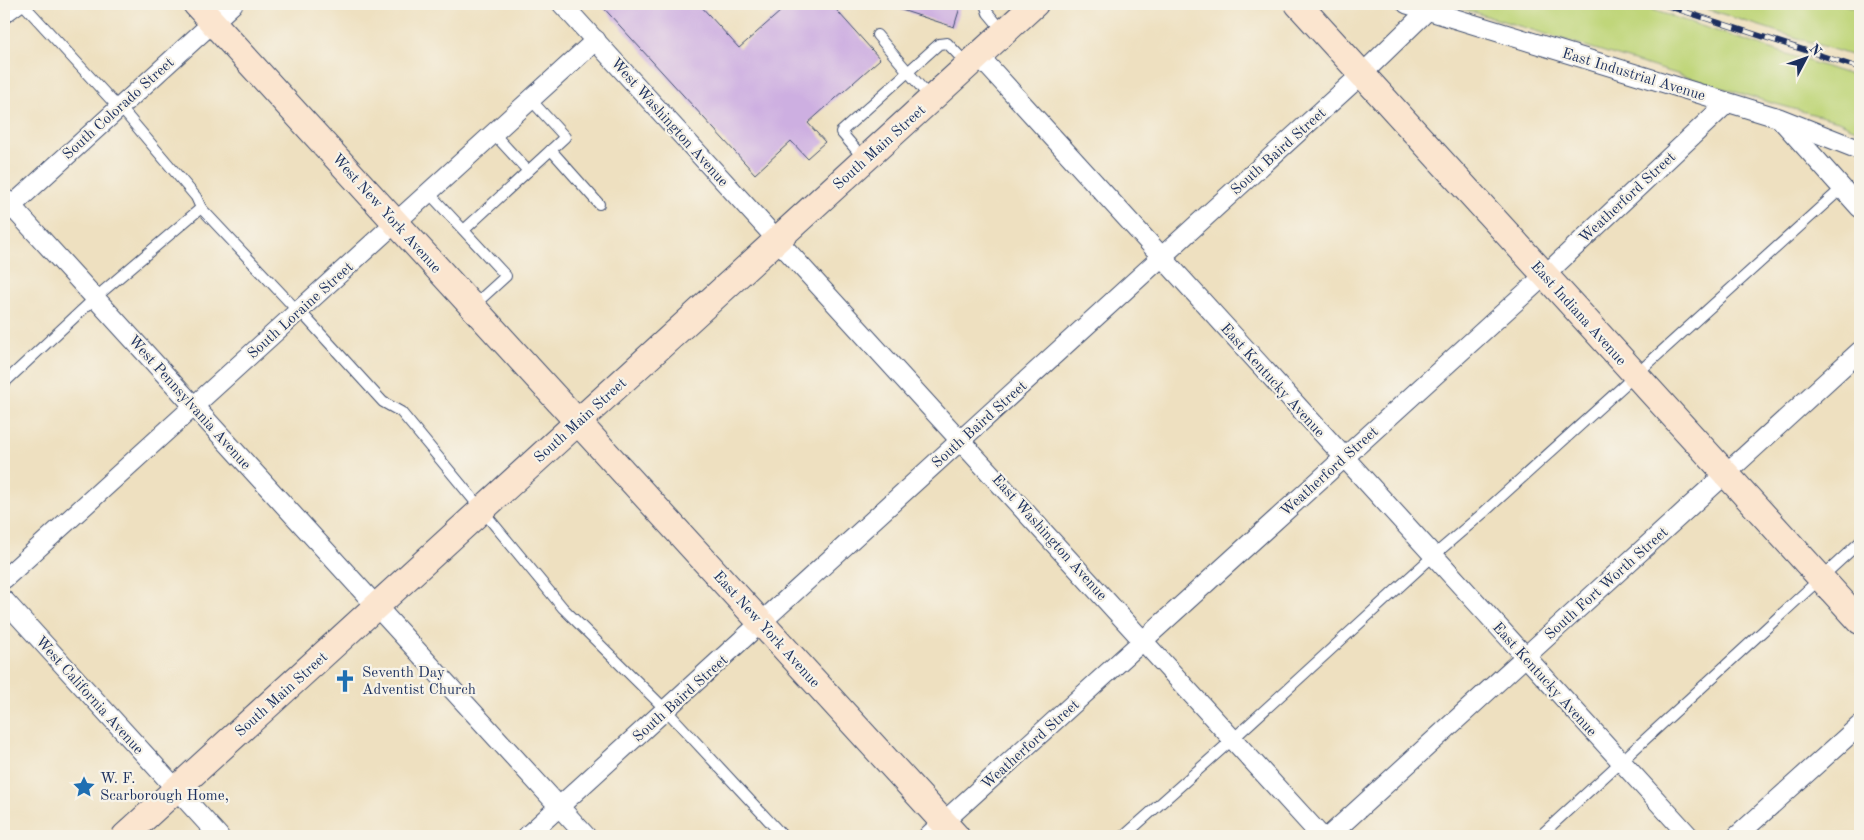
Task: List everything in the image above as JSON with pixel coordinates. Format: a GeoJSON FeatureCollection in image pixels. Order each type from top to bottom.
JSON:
{"type":"FeatureCollection","features":[{"type":"Feature","properties":{"kind":"street","name":"South Colorado Street"},"geometry":{"type":"LineString","coordinates":[[6,206],[120,107],[204,13],[233,4]]}},
{"type":"Feature","properties":{"kind":"street","name":"West Washington Avenue"},"geometry":{"type":"LineString","coordinates":[[562,4],[778,240]]}},
{"type":"Feature","properties":{"kind":"street","name":"South Main Street"},"geometry":{"type":"LineString","coordinates":[[125,836],[1035,4]]}},
{"type":"Feature","properties":{"kind":"street","name":"East Indiana Avenue"},"geometry":{"type":"LineString","coordinates":[[1298,4],[1860,621]]}},
{"type":"Feature","properties":{"kind":"street","name":"East Industrial Avenue"},"geometry":{"type":"LineString","coordinates":[[1407,4],[1779,118],[1860,150]]}},
{"type":"Feature","properties":{"kind":"street","name":"South Baird Street"},"geometry":{"type":"LineString","coordinates":[[528,836],[1362,74],[1428,10]]}},
{"type":"Feature","properties":{"kind":"street","name":"West New York Avenue"},"geometry":{"type":"LineString","coordinates":[[204,13],[578,423]]}},
{"type":"Feature","properties":{"kind":"street","name":"South Loraine Street"},"geometry":{"type":"LineString","coordinates":[[4,579],[596,40]]}},
{"type":"Feature","properties":{"kind":"street","name":"East Kentucky Avenue"},"geometry":{"type":"LineString","coordinates":[[974,61],[1161,258],[1688,836]]}},
{"type":"Feature","properties":{"kind":"street","name":"Weatherford Street"},"geometry":{"type":"LineString","coordinates":[[942,832],[1144,640],[1545,275],[1727,103]]}},
{"type":"Feature","properties":{"kind":"street"},"geometry":{"type":"LineString","coordinates":[[1779,118],[1860,208]]}},
{"type":"Feature","properties":{"kind":"street","name":"West Pennsylvania Avenue"},"geometry":{"type":"LineString","coordinates":[[6,206],[95,298],[586,836]]}},
{"type":"Feature","properties":{"kind":"street","name":"East Washington Avenue"},"geometry":{"type":"LineString","coordinates":[[778,240],[1322,836]]}},
{"type":"Feature","properties":{"kind":"street","name":"South Fort Worth Street"},"geometry":{"type":"LineString","coordinates":[[1329,836],[1860,351]]}},
{"type":"Feature","properties":{"kind":"street","name":"East New York Avenue"},"geometry":{"type":"LineString","coordinates":[[578,423],[762,623],[942,832]]}},
{"type":"Feature","properties":{"kind":"street","name":"West California Avenue"},"geometry":{"type":"LineString","coordinates":[[4,600],[219,836]]}},
{"type":"Feature","properties":{"kind":"street"},"geometry":{"type":"LineString","coordinates":[[1737,836],[1860,725]]}},
{"type":"Feature","properties":{"kind":"lane"},"geometry":{"type":"LineString","coordinates":[[4,19],[23,4],[114,103],[120,107],[196,197],[202,208],[293,306],[300,310],[383,402],[401,412],[563,608],[666,710],[783,836]]}},
{"type":"Feature","properties":{"kind":"lane"},"geometry":{"type":"LineString","coordinates":[[985,4],[988,14],[1004,32]]}},
{"type":"Feature","properties":{"kind":"lane"},"geometry":{"type":"LineString","coordinates":[[877,35],[931,100]]}},
{"type":"Feature","properties":{"kind":"lane"},"geometry":{"type":"LineString","coordinates":[[865,160],[841,132],[939,44],[947,43],[974,61]]}},
{"type":"Feature","properties":{"kind":"lane"},"geometry":{"type":"LineString","coordinates":[[464,230],[565,137],[531,100]]}},
{"type":"Feature","properties":{"kind":"lane"},"geometry":{"type":"LineString","coordinates":[[494,134],[528,170]]}},
{"type":"Feature","properties":{"kind":"lane"},"geometry":{"type":"LineString","coordinates":[[551,150],[599,204]]}},
{"type":"Feature","properties":{"kind":"lane"},"geometry":{"type":"LineString","coordinates":[[1124,836],[1233,739],[1432,556],[1482,514],[1842,188]]}},
{"type":"Feature","properties":{"kind":"lane"},"geometry":{"type":"LineString","coordinates":[[429,192],[506,276],[472,307]]}},
{"type":"Feature","properties":{"kind":"lane"},"geometry":{"type":"LineString","coordinates":[[4,382],[95,298],[202,208]]}},
{"type":"Feature","properties":{"kind":"lane"},"geometry":{"type":"LineString","coordinates":[[1540,836],[1860,542]]}},
{"type":"Feature","properties":{"kind":"green space"},"geometry":{"type":"Polygon","coordinates":[[[1447,4],[1634,4],[1860,78],[1860,131],[1838,121],[1772,103],[1447,4]]]}},
{"type":"Feature","properties":{"kind":"green space"},"geometry":{"type":"Polygon","coordinates":[[[1691,4],[1842,4],[1860,10],[1860,58],[1691,4]]]}},
{"type":"Feature","properties":{"kind":"building"},"geometry":{"type":"Polygon","coordinates":[[[600,4],[699,4],[739,48],[789,4],[831,4],[880,59],[808,123],[825,142],[807,158],[791,141],[755,174],[600,4]]]}},
{"type":"Feature","properties":{"kind":"building"},"geometry":{"type":"Polygon","coordinates":[[[890,4],[961,4],[954,27],[889,6],[890,4]]]}},
{"type":"Feature","properties":{"kind":"railway"},"geometry":{"type":"LineString","coordinates":[[1661,4],[1860,68]]}},
{"type":"Feature","properties":{"kind":"place","name":"Seventh Day Adventist Church"},"geometry":{"type":"Point","coordinates":[345,681]}},
{"type":"Feature","properties":{"kind":"place","name":"W. F. Scarborough Home,"},"geometry":{"type":"Point","coordinates":[84,787]}}]}
